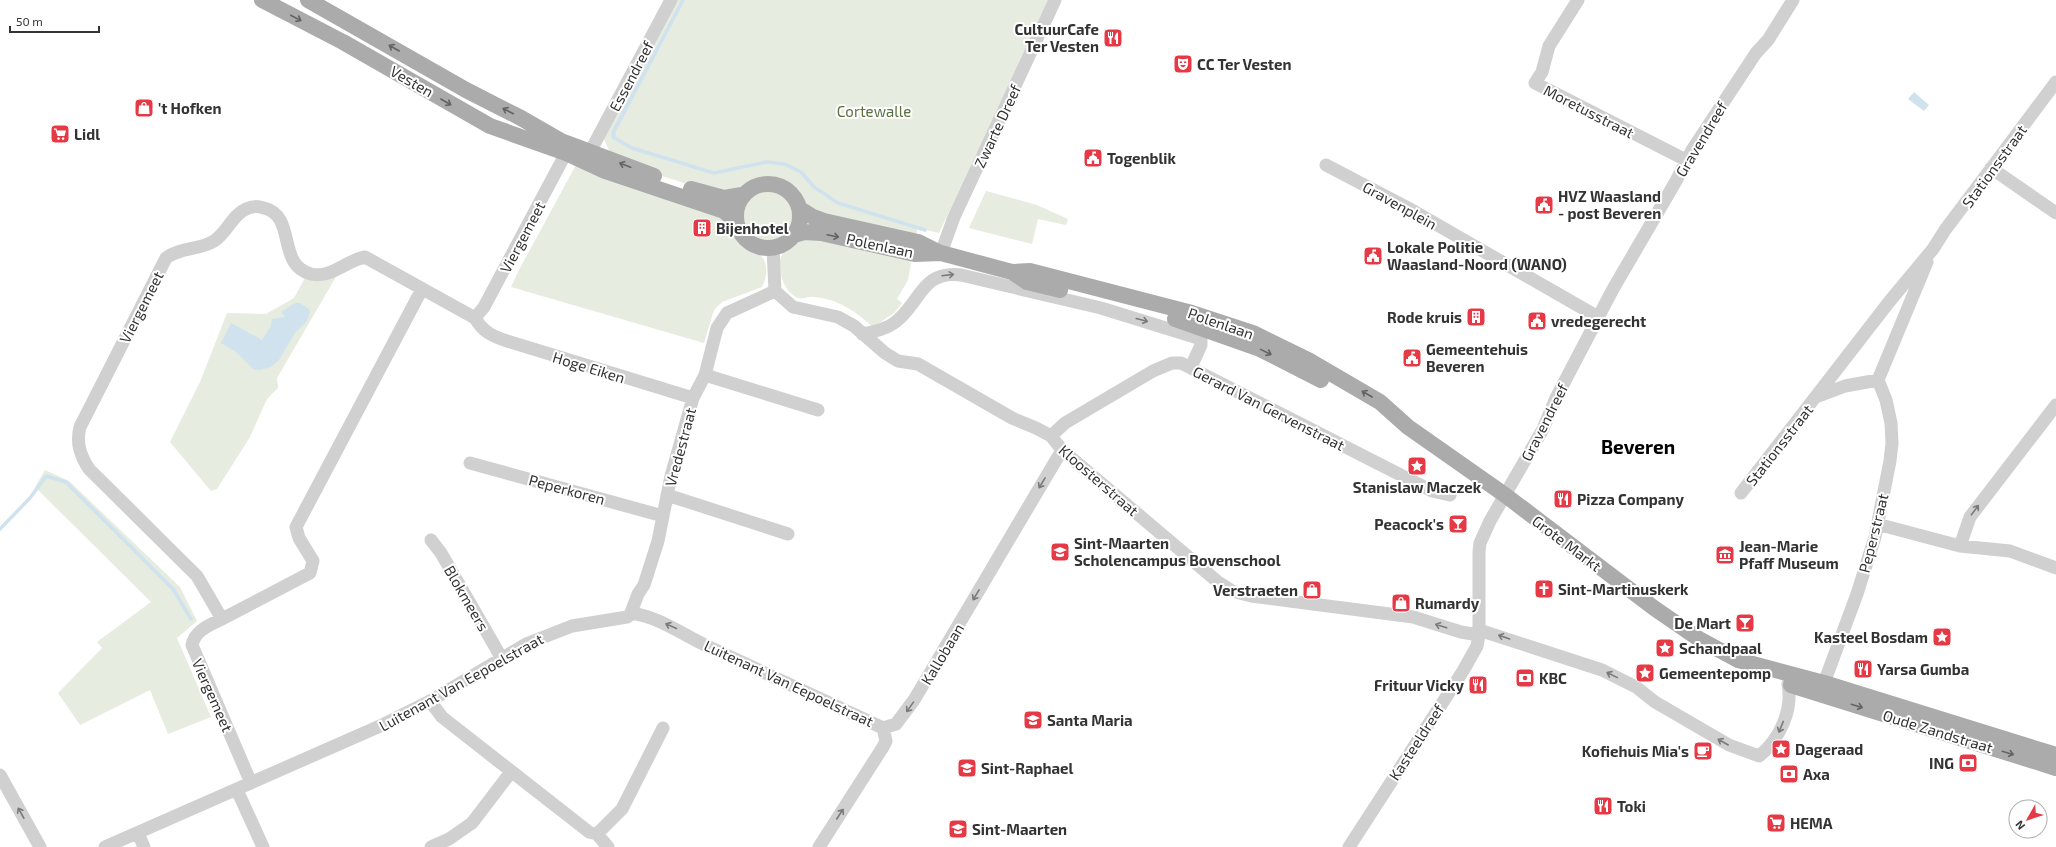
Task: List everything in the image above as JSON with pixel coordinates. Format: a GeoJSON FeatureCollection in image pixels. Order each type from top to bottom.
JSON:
{"type":"FeatureCollection","features":[{"type":"Feature","properties":{"kind":"main road","name":"Vesten"},"geometry":{"type":"LineString","coordinates":[[262,0],[343,42],[490,126],[566,153],[605,171],[724,211],[736,221]]}},
{"type":"Feature","properties":{"kind":"main road","name":"Vesten"},"geometry":{"type":"LineString","coordinates":[[308,0],[466,90],[542,129],[561,141],[711,195],[724,198],[742,195]]}},
{"type":"Feature","properties":{"kind":"main road"},"geometry":{"type":"LineString","coordinates":[[775,184],[791,193],[800,209],[800,222],[794,235],[788,241],[773,248],[764,248],[749,242],[740,233],[736,221],[736,207],[742,195],[757,185],[775,184]]}},
{"type":"Feature","properties":{"kind":"main road","name":"Polenlaan"},"geometry":{"type":"LineString","coordinates":[[800,209],[813,217],[824,221],[918,242],[941,253],[1012,272],[1027,282],[1154,313],[1260,349],[1304,370],[1372,410],[1408,427],[1505,496]]}},
{"type":"Feature","properties":{"kind":"main road","name":"Polenlaan"},"geometry":{"type":"LineString","coordinates":[[794,235],[804,232],[821,233],[915,254],[941,253]]}},
{"type":"Feature","properties":{"kind":"main road","name":"Grote Markt"},"geometry":{"type":"LineString","coordinates":[[1505,496],[1654,608],[1699,639],[1748,664],[1771,678],[1788,684],[1818,685]]}},
{"type":"Feature","properties":{"kind":"main road","name":"Grote Markt"},"geometry":{"type":"LineString","coordinates":[[1748,664],[1818,685]]}},
{"type":"Feature","properties":{"kind":"main road","name":"Oude Zandstraat"},"geometry":{"type":"LineString","coordinates":[[1818,685],[2056,755]]}},
{"type":"Feature","properties":{"kind":"main road","name":"Oude Zandstraat"},"geometry":{"type":"LineString","coordinates":[[1818,685],[2056,768]]}},
{"type":"Feature","properties":{"kind":"street","name":"Essendreef"},"geometry":{"type":"LineString","coordinates":[[590,152],[671,0]]}},
{"type":"Feature","properties":{"kind":"street","name":"Zwarte Dreef"},"geometry":{"type":"LineString","coordinates":[[941,253],[954,217],[1055,0]]}},
{"type":"Feature","properties":{"kind":"street","name":"Moretusstraat"},"geometry":{"type":"LineString","coordinates":[[1578,0],[1549,46],[1542,72],[1535,84],[1686,160]]}},
{"type":"Feature","properties":{"kind":"street","name":"Gravendreef"},"geometry":{"type":"LineString","coordinates":[[1505,496],[1546,423],[1556,398],[1598,317],[1676,181],[1686,160],[1756,53],[1768,40],[1794,0]]}},
{"type":"Feature","properties":{"kind":"street","name":"Stationsstraat"},"geometry":{"type":"LineString","coordinates":[[1741,493],[1816,397],[1894,288],[1933,249],[1991,168],[2056,82]]}},
{"type":"Feature","properties":{"kind":"street","name":"Viergemeet"},"geometry":{"type":"LineString","coordinates":[[475,318],[484,307],[566,153]]}},
{"type":"Feature","properties":{"kind":"street","name":"Gravenplein"},"geometry":{"type":"LineString","coordinates":[[1326,165],[1408,208],[1598,317]]}},
{"type":"Feature","properties":{"kind":"street"},"geometry":{"type":"LineString","coordinates":[[1991,168],[2056,213]]}},
{"type":"Feature","properties":{"kind":"street","name":"Viergemeet"},"geometry":{"type":"LineString","coordinates":[[222,619],[197,576],[89,469],[82,459],[77,437],[80,427],[163,264],[173,253],[214,241],[222,235],[237,215],[245,209],[255,205],[268,209],[278,216],[284,226],[288,253],[294,263],[302,270],[312,274],[323,274],[355,258],[365,257],[475,318],[480,328],[486,333]]}},
{"type":"Feature","properties":{"kind":"street"},"geometry":{"type":"LineString","coordinates":[[773,248],[775,291]]}},
{"type":"Feature","properties":{"kind":"street","name":"Stationsstraat"},"geometry":{"type":"LineString","coordinates":[[1816,397],[1845,386],[1878,380],[1933,249]]}},
{"type":"Feature","properties":{"kind":"street","name":"Polenlaan"},"geometry":{"type":"LineString","coordinates":[[862,334],[886,327],[898,320],[907,311],[916,296],[931,281],[940,276],[950,274],[961,275],[1101,308],[1201,339],[1201,345],[1191,368]]}},
{"type":"Feature","properties":{"kind":"street"},"geometry":{"type":"LineString","coordinates":[[1894,288],[1911,300]]}},
{"type":"Feature","properties":{"kind":"street","name":"Viergemeet"},"geometry":{"type":"LineString","coordinates":[[251,783],[192,645],[197,633],[310,573],[313,561],[299,538],[296,527],[422,289]]}},
{"type":"Feature","properties":{"kind":"street","name":"Vredestraat"},"geometry":{"type":"LineString","coordinates":[[631,613],[638,594],[644,585],[654,556],[671,476],[693,398],[705,374],[720,321],[727,313],[755,302],[775,291]]}},
{"type":"Feature","properties":{"kind":"street","name":"Kloosterstraat"},"geometry":{"type":"LineString","coordinates":[[775,291],[793,307],[838,317],[862,334],[878,348],[898,361],[918,364],[1012,418],[1051,436],[1062,450],[1218,582],[1232,591],[1251,596],[1413,617],[1461,632],[1479,633]]}},
{"type":"Feature","properties":{"kind":"street","name":"Hoge Eiken"},"geometry":{"type":"LineString","coordinates":[[486,333],[514,344],[693,398]]}},
{"type":"Feature","properties":{"kind":"street","name":"Gerard Van Gervenstraat"},"geometry":{"type":"LineString","coordinates":[[1051,436],[1065,423],[1153,371],[1172,363],[1181,364],[1432,491],[1450,495]]}},
{"type":"Feature","properties":{"kind":"street"},"geometry":{"type":"LineString","coordinates":[[705,374],[818,410]]}},
{"type":"Feature","properties":{"kind":"street","name":"Peperstraat"},"geometry":{"type":"LineString","coordinates":[[1818,685],[1857,594],[1876,537],[1892,443],[1891,423],[1886,400],[1878,380]]}},
{"type":"Feature","properties":{"kind":"street"},"geometry":{"type":"LineString","coordinates":[[1960,546],[1970,517],[2056,405]]}},
{"type":"Feature","properties":{"kind":"street","name":"Kallobaan"},"geometry":{"type":"LineString","coordinates":[[883,728],[896,724],[914,700],[1062,450]]}},
{"type":"Feature","properties":{"kind":"street","name":"Peperkoren"},"geometry":{"type":"LineString","coordinates":[[470,463],[663,516]]}},
{"type":"Feature","properties":{"kind":"street"},"geometry":{"type":"LineString","coordinates":[[667,495],[788,534]]}},
{"type":"Feature","properties":{"kind":"street"},"geometry":{"type":"LineString","coordinates":[[1505,496],[1491,518],[1480,543],[1479,633],[1602,670],[1636,687],[1655,702],[1729,745],[1759,756],[1769,748],[1777,736],[1789,707],[1788,684]]}},
{"type":"Feature","properties":{"kind":"street"},"geometry":{"type":"LineString","coordinates":[[1877,524],[1960,546],[2010,551],[2056,568]]}},
{"type":"Feature","properties":{"kind":"street","name":"Blokmeers"},"geometry":{"type":"LineString","coordinates":[[431,540],[441,553],[501,657]]}},
{"type":"Feature","properties":{"kind":"street","name":"Luitenant Van Eepoelstraat"},"geometry":{"type":"LineString","coordinates":[[105,847],[380,726],[430,701],[501,657],[550,634],[572,626],[627,617],[631,613],[648,616],[678,629],[706,645],[883,728]]}},
{"type":"Feature","properties":{"kind":"street","name":"Kasteeldreef"},"geometry":{"type":"LineString","coordinates":[[1349,847],[1463,671],[1476,646],[1479,633]]}},
{"type":"Feature","properties":{"kind":"street"},"geometry":{"type":"LineString","coordinates":[[430,701],[442,717],[589,832],[598,834],[608,847]]}},
{"type":"Feature","properties":{"kind":"street"},"geometry":{"type":"LineString","coordinates":[[598,834],[622,809],[663,728]]}},
{"type":"Feature","properties":{"kind":"street"},"geometry":{"type":"LineString","coordinates":[[819,847],[883,747],[886,741],[883,728]]}},
{"type":"Feature","properties":{"kind":"street"},"geometry":{"type":"LineString","coordinates":[[431,847],[449,839],[472,823],[512,772]]}},
{"type":"Feature","properties":{"kind":"street"},"geometry":{"type":"LineString","coordinates":[[0,775],[40,847]]}},
{"type":"Feature","properties":{"kind":"street"},"geometry":{"type":"LineString","coordinates":[[237,790],[263,847]]}},
{"type":"Feature","properties":{"kind":"street"},"geometry":{"type":"LineString","coordinates":[[138,833],[144,847]]}},
{"type":"Feature","properties":{"kind":"green space","name":"Cortewalle"},"geometry":{"type":"Polygon","coordinates":[[[675,0],[1048,0],[939,233],[918,228],[916,235],[826,215],[807,206],[796,188],[777,178],[766,177],[755,179],[731,193],[713,192],[649,172],[612,157],[603,137],[675,0]]]}},
{"type":"Feature","properties":{"kind":"green space"},"geometry":{"type":"Polygon","coordinates":[[[576,165],[720,214],[741,244],[756,251],[764,260],[766,265],[766,273],[762,287],[722,302],[714,310],[704,343],[511,287],[576,165]]]}},
{"type":"Feature","properties":{"kind":"green space"},"geometry":{"type":"Polygon","coordinates":[[[986,191],[1037,205],[1068,219],[1066,225],[1038,219],[1032,244],[969,228],[986,191]]]}},
{"type":"Feature","properties":{"kind":"green space"},"geometry":{"type":"Polygon","coordinates":[[[763,192],[773,192],[782,196],[788,202],[792,211],[792,221],[788,230],[782,236],[773,240],[763,240],[754,236],[748,230],[744,221],[744,211],[748,202],[754,196],[763,192]]]}},
{"type":"Feature","properties":{"kind":"green space"},"geometry":{"type":"Polygon","coordinates":[[[805,235],[912,257],[908,280],[897,299],[902,303],[894,313],[873,327],[853,311],[831,300],[812,297],[798,298],[785,286],[780,272],[780,259],[786,248],[805,235]]]}},
{"type":"Feature","properties":{"kind":"green space"},"geometry":{"type":"Polygon","coordinates":[[[337,275],[277,378],[278,388],[267,399],[250,437],[217,489],[211,491],[170,442],[200,382],[227,313],[266,314],[294,298],[305,278],[337,275]]]}},
{"type":"Feature","properties":{"kind":"green space"},"geometry":{"type":"Polygon","coordinates":[[[45,470],[69,481],[180,587],[197,621],[177,638],[211,717],[168,734],[150,690],[80,725],[58,693],[102,648],[97,642],[151,602],[35,487],[45,470]]]}},
{"type":"Feature","properties":{"kind":"water"},"geometry":{"type":"Polygon","coordinates":[[[681,0],[685,0],[613,137],[611,132],[681,0]]]}},
{"type":"Feature","properties":{"kind":"water"},"geometry":{"type":"Polygon","coordinates":[[[1914,92],[1929,105],[1924,111],[1908,99],[1914,92]]]}},
{"type":"Feature","properties":{"kind":"water"},"geometry":{"type":"Polygon","coordinates":[[[295,303],[299,303],[308,308],[310,312],[307,321],[295,333],[279,360],[271,367],[259,370],[253,369],[236,352],[221,343],[231,323],[262,340],[271,326],[272,319],[285,317],[281,312],[295,303]]]}},
{"type":"Feature","properties":{"kind":"waterway"},"geometry":{"type":"LineString","coordinates":[[614,134],[613,137],[632,148],[714,173],[766,162],[785,164],[801,172],[814,187],[838,203],[925,230]]}},
{"type":"Feature","properties":{"kind":"waterway"},"geometry":{"type":"LineString","coordinates":[[0,529],[30,498],[46,476],[66,482],[173,589],[191,619]]}},
{"type":"Feature","properties":{"kind":"place","name":"CultuurCafe Ter Vesten"},"geometry":{"type":"Point","coordinates":[1113,38]}},
{"type":"Feature","properties":{"kind":"place","name":"CC Ter Vesten"},"geometry":{"type":"Point","coordinates":[1183,64]}},
{"type":"Feature","properties":{"kind":"place","name":"'t Hofken"},"geometry":{"type":"Point","coordinates":[144,108]}},
{"type":"Feature","properties":{"kind":"place","name":"Lidl"},"geometry":{"type":"Point","coordinates":[60,134]}},
{"type":"Feature","properties":{"kind":"place","name":"Togenblik"},"geometry":{"type":"Point","coordinates":[1093,158]}},
{"type":"Feature","properties":{"kind":"place","name":"HVZ Waasland - post Beveren"},"geometry":{"type":"Point","coordinates":[1544,205]}},
{"type":"Feature","properties":{"kind":"place","name":"Bijenhotel"},"geometry":{"type":"Point","coordinates":[702,228]}},
{"type":"Feature","properties":{"kind":"place","name":"Lokale Politie Waasland-Noord (WANO)"},"geometry":{"type":"Point","coordinates":[1373,256]}},
{"type":"Feature","properties":{"kind":"place","name":"Rode kruis"},"geometry":{"type":"Point","coordinates":[1476,317]}},
{"type":"Feature","properties":{"kind":"place","name":"vredegerecht"},"geometry":{"type":"Point","coordinates":[1537,321]}},
{"type":"Feature","properties":{"kind":"place","name":"Gemeentehuis Beveren"},"geometry":{"type":"Point","coordinates":[1412,358]}},
{"type":"Feature","properties":{"kind":"place","name":"Stanislaw Maczek"},"geometry":{"type":"Point","coordinates":[1417,466]}},
{"type":"Feature","properties":{"kind":"place","name":"Pizza Company"},"geometry":{"type":"Point","coordinates":[1563,499]}},
{"type":"Feature","properties":{"kind":"place","name":"Peacock's"},"geometry":{"type":"Point","coordinates":[1458,524]}},
{"type":"Feature","properties":{"kind":"place","name":"Sint-Maarten Scholencampus Bovenschool"},"geometry":{"type":"Point","coordinates":[1060,552]}},
{"type":"Feature","properties":{"kind":"place","name":"Jean-Marie Pfaff Museum"},"geometry":{"type":"Point","coordinates":[1725,555]}},
{"type":"Feature","properties":{"kind":"place","name":"Sint-Martinuskerk"},"geometry":{"type":"Point","coordinates":[1544,589]}},
{"type":"Feature","properties":{"kind":"place","name":"Verstraeten"},"geometry":{"type":"Point","coordinates":[1312,590]}},
{"type":"Feature","properties":{"kind":"place","name":"Rumardy"},"geometry":{"type":"Point","coordinates":[1401,603]}},
{"type":"Feature","properties":{"kind":"place","name":"De Mart"},"geometry":{"type":"Point","coordinates":[1745,623]}},
{"type":"Feature","properties":{"kind":"place","name":"Kasteel Bosdam"},"geometry":{"type":"Point","coordinates":[1942,637]}},
{"type":"Feature","properties":{"kind":"place","name":"Schandpaal"},"geometry":{"type":"Point","coordinates":[1665,648]}},
{"type":"Feature","properties":{"kind":"place","name":"Yarsa Gumba"},"geometry":{"type":"Point","coordinates":[1863,669]}},
{"type":"Feature","properties":{"kind":"place","name":"Gemeentepomp"},"geometry":{"type":"Point","coordinates":[1645,673]}},
{"type":"Feature","properties":{"kind":"place","name":"KBC"},"geometry":{"type":"Point","coordinates":[1525,678]}},
{"type":"Feature","properties":{"kind":"place","name":"Frituur Vicky"},"geometry":{"type":"Point","coordinates":[1478,685]}},
{"type":"Feature","properties":{"kind":"place","name":"Santa Maria"},"geometry":{"type":"Point","coordinates":[1033,720]}},
{"type":"Feature","properties":{"kind":"place","name":"Dageraad"},"geometry":{"type":"Point","coordinates":[1781,749]}},
{"type":"Feature","properties":{"kind":"place","name":"Kofiehuis Mia's"},"geometry":{"type":"Point","coordinates":[1703,751]}},
{"type":"Feature","properties":{"kind":"place","name":"ING"},"geometry":{"type":"Point","coordinates":[1968,763]}},
{"type":"Feature","properties":{"kind":"place","name":"Sint-Raphael"},"geometry":{"type":"Point","coordinates":[967,768]}},
{"type":"Feature","properties":{"kind":"place","name":"Axa"},"geometry":{"type":"Point","coordinates":[1789,774]}},
{"type":"Feature","properties":{"kind":"place","name":"Toki"},"geometry":{"type":"Point","coordinates":[1603,806]}},
{"type":"Feature","properties":{"kind":"place","name":"HEMA"},"geometry":{"type":"Point","coordinates":[1776,823]}},
{"type":"Feature","properties":{"kind":"place","name":"Sint-Maarten"},"geometry":{"type":"Point","coordinates":[958,829]}},
{"type":"Feature","properties":{"kind":"district","name":"Beveren"},"geometry":{"type":"Point","coordinates":[1638,446]}}]}
